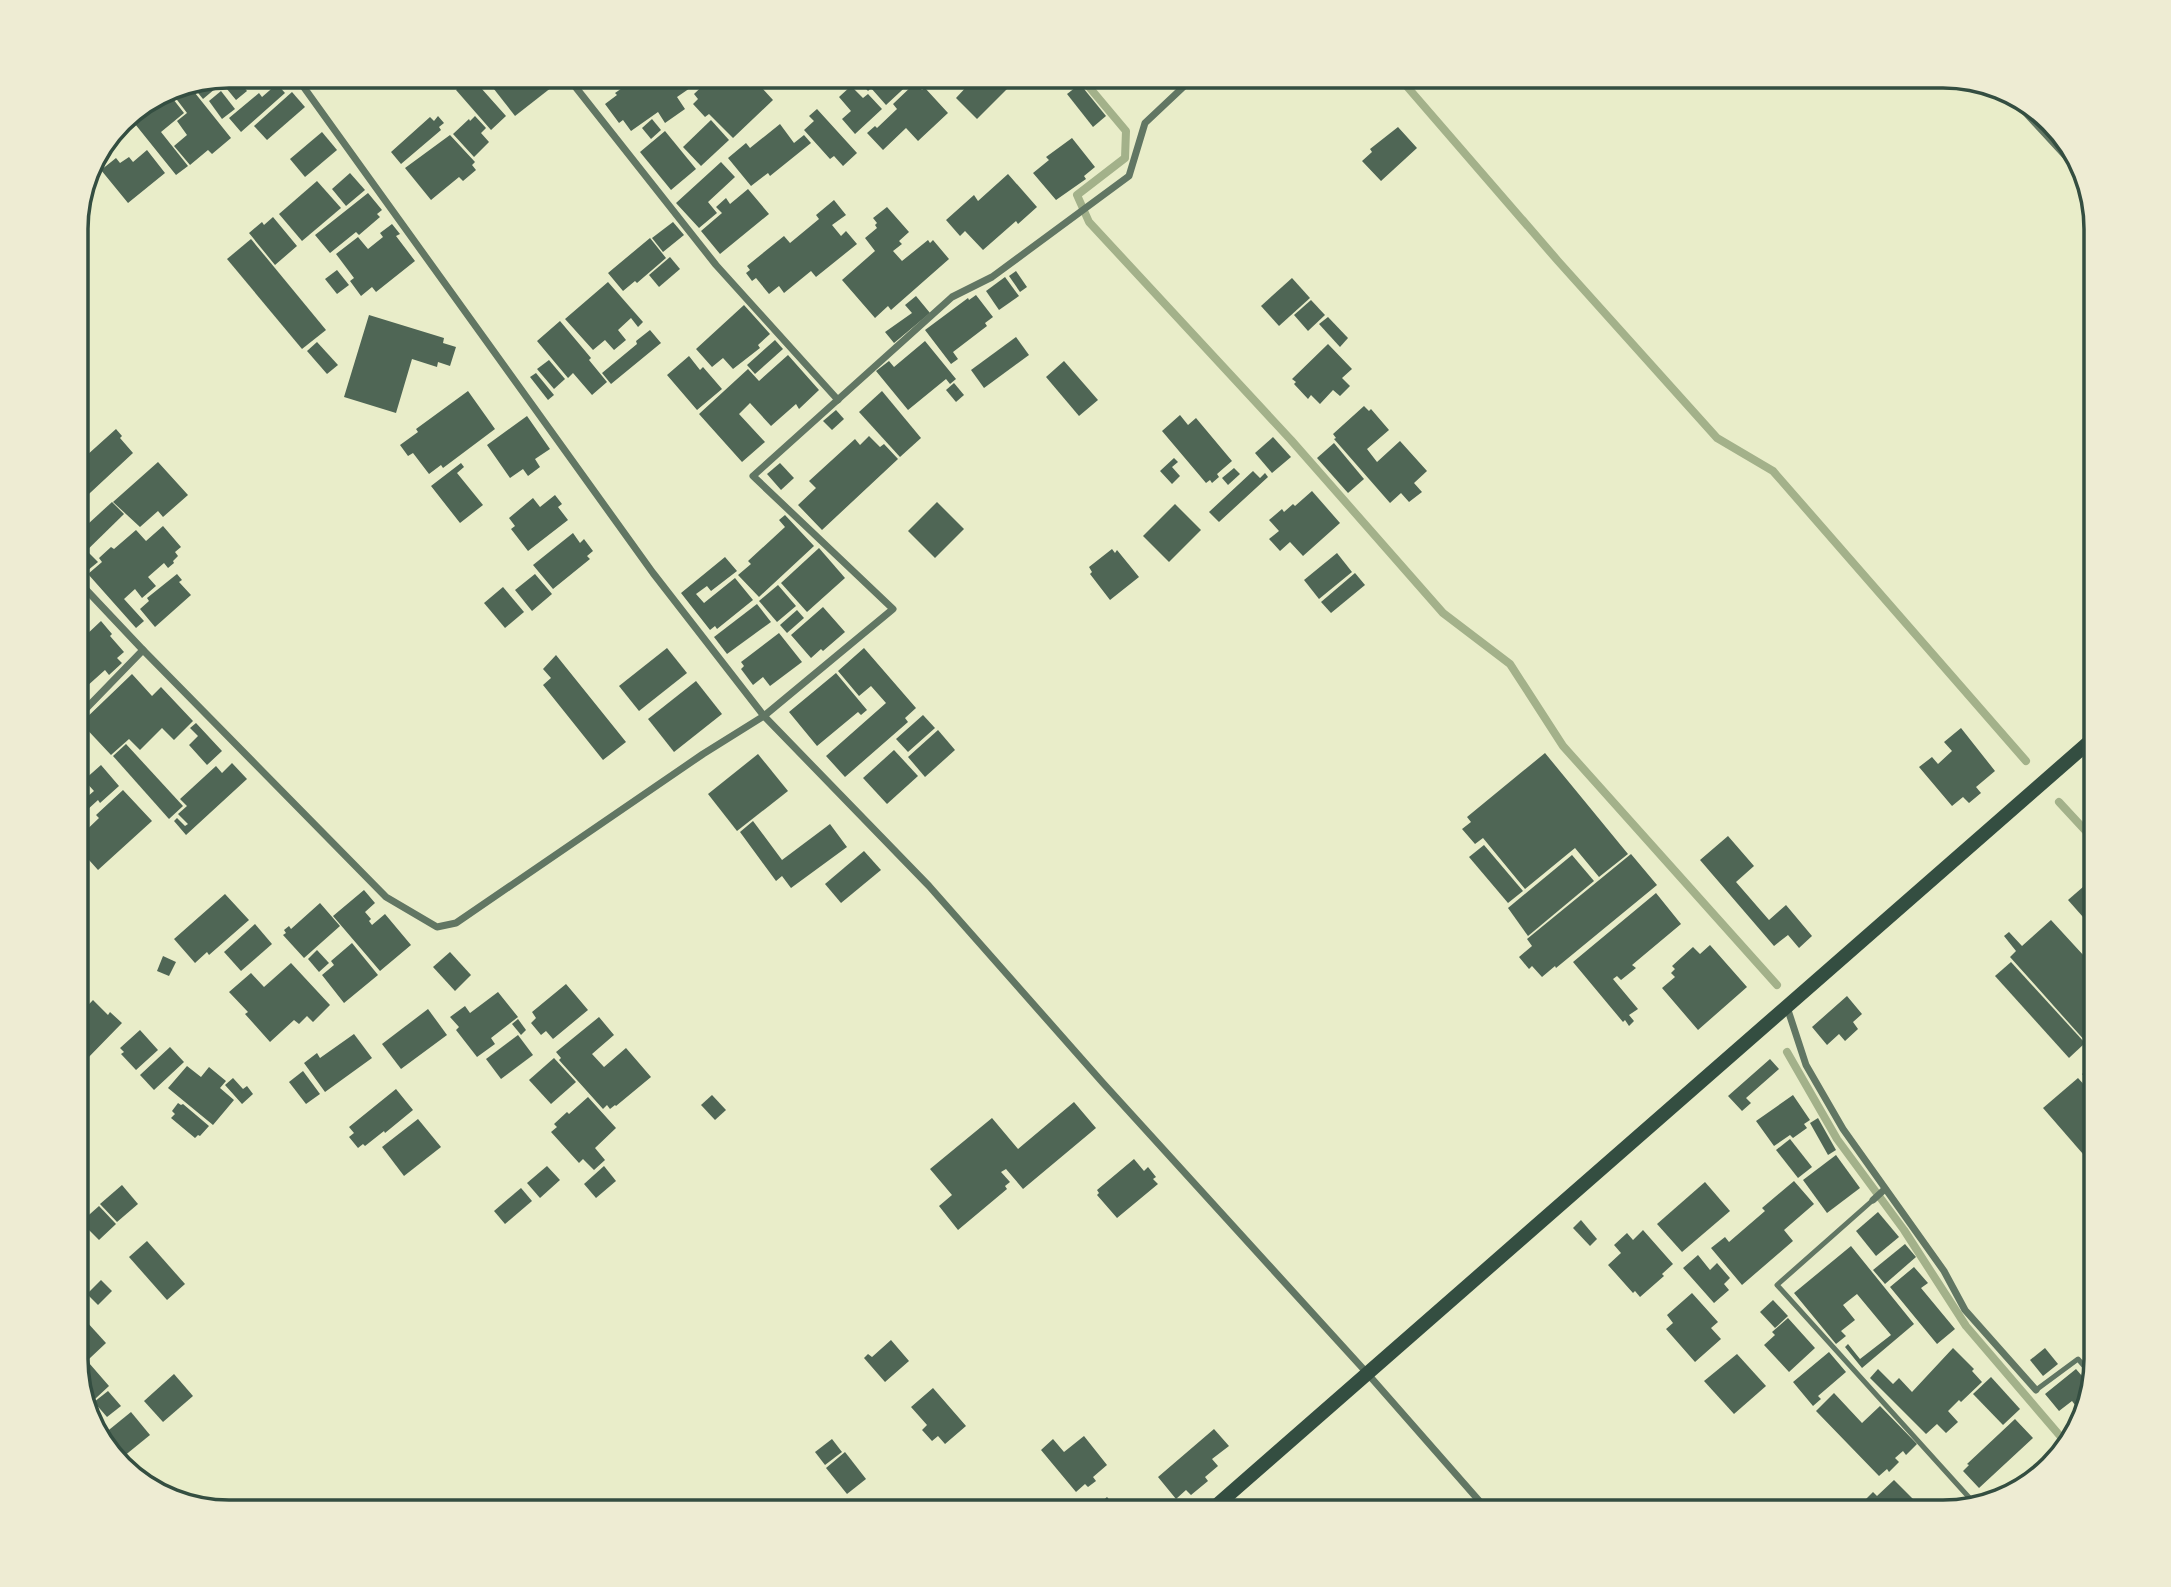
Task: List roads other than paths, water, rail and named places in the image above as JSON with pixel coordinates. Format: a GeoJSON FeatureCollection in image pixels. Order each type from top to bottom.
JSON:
{"type":"FeatureCollection","features":[{"type":"Feature","properties":{"kind":"main road"},"geometry":{"type":"LineString","coordinates":[[1223,1500],[2084,747]]}},
{"type":"Feature","properties":{"kind":"street"},"geometry":{"type":"LineString","coordinates":[[304,88],[653,573],[764,716],[929,886],[1478,1500]]}},
{"type":"Feature","properties":{"kind":"street"},"geometry":{"type":"LineString","coordinates":[[576,88],[716,265],[838,400]]}},
{"type":"Feature","properties":{"kind":"street"},"geometry":{"type":"LineString","coordinates":[[88,592],[386,897],[436,928],[456,923],[703,754],[764,716],[893,608],[753,476],[952,297],[992,277],[1129,176],[1145,123],[1182,88]]}},
{"type":"Feature","properties":{"kind":"street"},"geometry":{"type":"LineString","coordinates":[[2036,124],[2060,150]]}},
{"type":"Feature","properties":{"kind":"street"},"geometry":{"type":"LineString","coordinates":[[88,706],[142,650]]}},
{"type":"Feature","properties":{"kind":"street"},"geometry":{"type":"LineString","coordinates":[[1787,1007],[1806,1065],[1843,1129],[1944,1271],[1965,1310],[2036,1390]]}},
{"type":"Feature","properties":{"kind":"street"},"geometry":{"type":"LineString","coordinates":[[1873,1200],[1885,1189]]}},
{"type":"Feature","properties":{"kind":"lane"},"geometry":{"type":"LineString","coordinates":[[1873,1200],[1777,1285],[1968,1497]]}},
{"type":"Feature","properties":{"kind":"lane"},"geometry":{"type":"LineString","coordinates":[[2036,1390],[2078,1359],[2083,1365]]}},
{"type":"Feature","properties":{"kind":"waterway"},"geometry":{"type":"LineString","coordinates":[[1090,88],[1126,131],[1125,158],[1077,195],[1089,222],[1291,440],[1443,613],[1510,664],[1563,746],[1777,985]]}},
{"type":"Feature","properties":{"kind":"waterway"},"geometry":{"type":"LineString","coordinates":[[1408,88],[1558,261],[1717,438],[1773,471],[2026,761]]}},
{"type":"Feature","properties":{"kind":"waterway"},"geometry":{"type":"LineString","coordinates":[[2059,802],[2084,829]]}},
{"type":"Feature","properties":{"kind":"waterway"},"geometry":{"type":"LineString","coordinates":[[1787,1052],[1837,1139],[1904,1230],[1966,1326],[2060,1436]]}}]}
